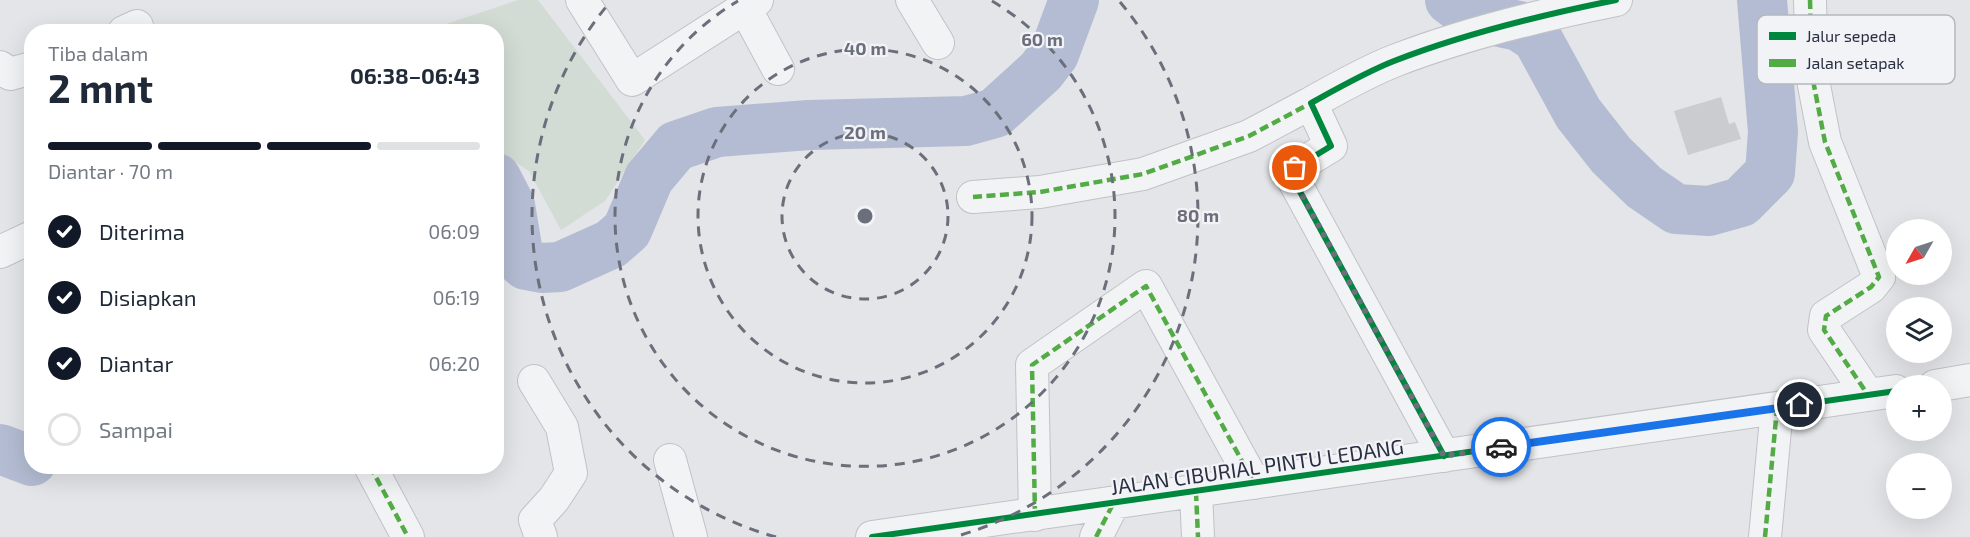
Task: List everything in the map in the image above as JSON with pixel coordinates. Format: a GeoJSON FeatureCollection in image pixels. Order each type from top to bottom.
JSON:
{"type":"FeatureCollection","features":[{"type":"Feature","properties":{"kind":"street"},"geometry":{"type":"LineString","coordinates":[[582,0],[632,80],[751,4],[778,69]]}},
{"type":"Feature","properties":{"kind":"street"},"geometry":{"type":"LineString","coordinates":[[912,0],[938,43]]}},
{"type":"Feature","properties":{"kind":"street"},"geometry":{"type":"LineString","coordinates":[[973,197],[1040,192],[1143,174],[1249,136],[1392,62],[1474,33],[1501,28],[1544,14],[1616,0]]}},
{"type":"Feature","properties":{"kind":"street"},"geometry":{"type":"LineString","coordinates":[[1810,0],[1810,15]]}},
{"type":"Feature","properties":{"kind":"street"},"geometry":{"type":"LineString","coordinates":[[0,67],[10,74],[24,70]]}},
{"type":"Feature","properties":{"kind":"street"},"geometry":{"type":"LineString","coordinates":[[1814,84],[1825,142],[1879,277],[1871,287],[1826,316],[1824,330],[1882,393]]}},
{"type":"Feature","properties":{"kind":"street"},"geometry":{"type":"LineString","coordinates":[[1311,103],[1331,146],[1295,168],[1292,177],[1444,456]]}},
{"type":"Feature","properties":{"kind":"street"},"geometry":{"type":"LineString","coordinates":[[0,252],[24,241]]}},
{"type":"Feature","properties":{"kind":"street"},"geometry":{"type":"LineString","coordinates":[[1035,515],[1032,365],[1146,286],[1254,483]]}},
{"type":"Feature","properties":{"kind":"street"},"geometry":{"type":"LineString","coordinates":[[1952,383],[1970,380]]}},
{"type":"Feature","properties":{"kind":"street"},"geometry":{"type":"LineString","coordinates":[[534,381],[562,427],[571,473],[554,499],[535,520],[541,537]]}},
{"type":"Feature","properties":{"kind":"street","name":"JALAN CIBURIAL PINTU LEDANG"},"geometry":{"type":"LineString","coordinates":[[872,537],[1882,393]]}},
{"type":"Feature","properties":{"kind":"street"},"geometry":{"type":"LineString","coordinates":[[1765,537],[1777,408]]}},
{"type":"Feature","properties":{"kind":"street"},"geometry":{"type":"LineString","coordinates":[[670,460],[691,537]]}},
{"type":"Feature","properties":{"kind":"street"},"geometry":{"type":"LineString","coordinates":[[374,474],[408,537]]}},
{"type":"Feature","properties":{"kind":"street"},"geometry":{"type":"LineString","coordinates":[[1196,492],[1198,537]]}},
{"type":"Feature","properties":{"kind":"street"},"geometry":{"type":"LineString","coordinates":[[1096,537],[1113,504]]}},
{"type":"Feature","properties":{"kind":"shaded area"},"geometry":{"type":"Polygon","coordinates":[[[518,0],[538,0],[645,140],[605,201],[561,230],[529,171],[504,155],[504,24],[446,24],[518,0]]]}},
{"type":"Feature","properties":{"kind":"building"},"geometry":{"type":"Polygon","coordinates":[[[1721,97],[1729,124],[1735,122],[1741,139],[1688,155],[1674,111],[1721,97]]]}},
{"type":"Feature","properties":{"kind":"waterway"},"geometry":{"type":"LineString","coordinates":[[504,193],[510,205],[519,259],[526,265],[542,268],[560,267],[611,244],[627,230],[649,178],[676,146],[717,132],[809,125],[966,121],[995,113],[1041,71],[1054,54],[1074,0]]}},
{"type":"Feature","properties":{"kind":"waterway"},"geometry":{"type":"LineString","coordinates":[[1450,0],[1472,16],[1519,26],[1537,38],[1578,113],[1611,155],[1644,187],[1676,209],[1709,211],[1741,202],[1770,173],[1773,132],[1769,84]]}},
{"type":"Feature","properties":{"kind":"waterway"},"geometry":{"type":"LineString","coordinates":[[1762,0],[1763,15]]}},
{"type":"Feature","properties":{"kind":"waterway"},"geometry":{"type":"LineString","coordinates":[[0,449],[24,458]]}},
{"type":"Feature","properties":{"kind":"marked path"},"geometry":{"type":"LineString","coordinates":[[1810,0],[1810,15]]}},
{"type":"Feature","properties":{"kind":"marked path"},"geometry":{"type":"LineString","coordinates":[[1814,84],[1825,142],[1879,277],[1871,287],[1826,316],[1824,330],[1868,395]]}},
{"type":"Feature","properties":{"kind":"marked path"},"geometry":{"type":"LineString","coordinates":[[973,197],[1040,192],[1143,174],[1249,136],[1311,103]]}},
{"type":"Feature","properties":{"kind":"marked path"},"geometry":{"type":"LineString","coordinates":[[1035,515],[1032,365],[1146,286],[1254,483]]}},
{"type":"Feature","properties":{"kind":"marked path"},"geometry":{"type":"LineString","coordinates":[[1765,537],[1777,408]]}},
{"type":"Feature","properties":{"kind":"marked path"},"geometry":{"type":"LineString","coordinates":[[374,474],[408,537]]}},
{"type":"Feature","properties":{"kind":"marked path"},"geometry":{"type":"LineString","coordinates":[[1196,492],[1198,537]]}},
{"type":"Feature","properties":{"kind":"marked path"},"geometry":{"type":"LineString","coordinates":[[1096,537],[1113,504]]}},
{"type":"Feature","properties":{"kind":"cycle path"},"geometry":{"type":"LineString","coordinates":[[1444,456],[1292,177],[1295,168],[1331,146],[1311,103],[1373,70],[1421,51],[1504,26],[1616,0]]}},
{"type":"Feature","properties":{"kind":"cycle path"},"geometry":{"type":"LineString","coordinates":[[872,537],[1886,392]]}},
{"type":"Feature","properties":{"kind":"way so far"},"geometry":{"type":"LineString","coordinates":[[1295,168],[1292,177],[1444,456],[1501,447]]}},
{"type":"Feature","properties":{"kind":"route"},"geometry":{"type":"LineString","coordinates":[[1501,447],[1800,405]]}}]}
